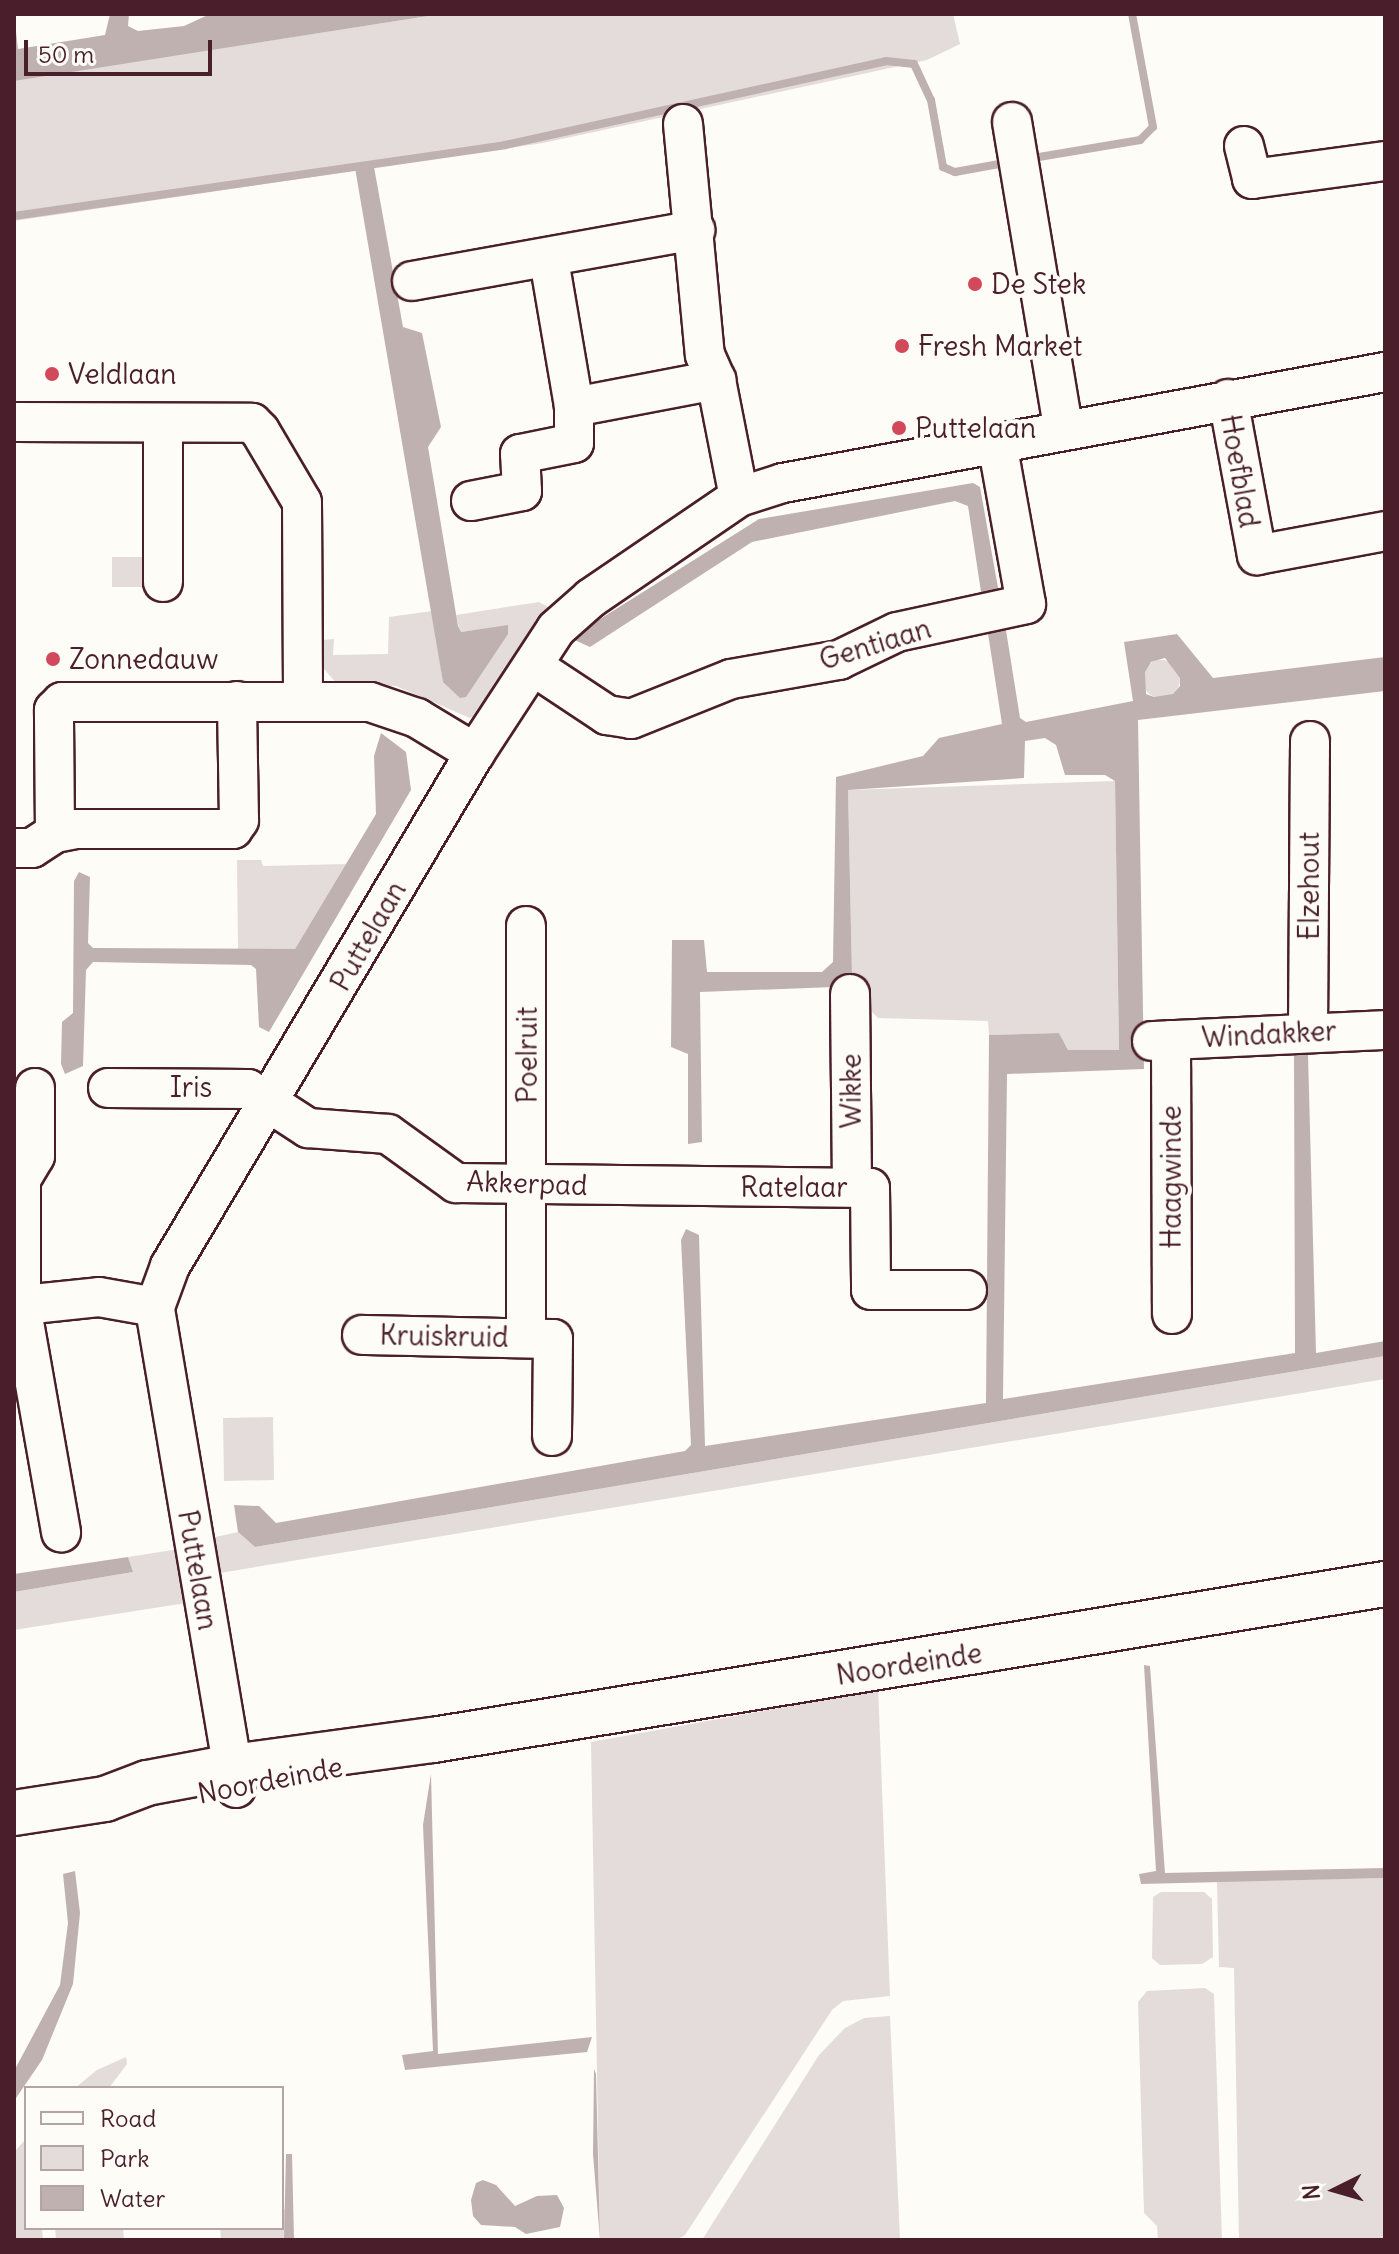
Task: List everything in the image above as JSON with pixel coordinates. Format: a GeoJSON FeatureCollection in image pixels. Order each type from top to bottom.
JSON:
{"type":"FeatureCollection","features":[{"type":"Feature","properties":{"kind":"main road","name":"Noordeinde"},"geometry":{"type":"LineString","coordinates":[[14,1813],[105,1799],[142,1802],[234,1778],[340,1767],[433,1740],[1385,1584]]}},
{"type":"Feature","properties":{"kind":"street"},"geometry":{"type":"LineString","coordinates":[[683,124],[695,230],[695,286],[705,355],[716,380],[739,497]]}},
{"type":"Feature","properties":{"kind":"street"},"geometry":{"type":"LineString","coordinates":[[1244,146],[1252,179],[1385,161]]}},
{"type":"Feature","properties":{"kind":"street"},"geometry":{"type":"LineString","coordinates":[[1016,149],[1063,428]]}},
{"type":"Feature","properties":{"kind":"street"},"geometry":{"type":"LineString","coordinates":[[412,281],[549,260],[695,230]]}},
{"type":"Feature","properties":{"kind":"street"},"geometry":{"type":"LineString","coordinates":[[471,501],[522,491],[520,454],[574,443],[574,407],[549,260]]}},
{"type":"Feature","properties":{"kind":"street","name":"Puttelaan"},"geometry":{"type":"LineString","coordinates":[[234,1778],[155,1307],[170,1266],[270,1103],[475,753],[556,629],[591,598],[739,497],[783,483],[1063,428],[1385,372]]}},
{"type":"Feature","properties":{"kind":"street"},"geometry":{"type":"LineString","coordinates":[[574,407],[716,380]]}},
{"type":"Feature","properties":{"kind":"street","name":"Hoefblad"},"geometry":{"type":"LineString","coordinates":[[1228,399],[1257,555],[1385,531]]}},
{"type":"Feature","properties":{"kind":"street"},"geometry":{"type":"LineString","coordinates":[[14,422],[252,423],[302,502],[303,702]]}},
{"type":"Feature","properties":{"kind":"street"},"geometry":{"type":"LineString","coordinates":[[163,423],[163,582]]}},
{"type":"Feature","properties":{"kind":"street","name":"Gentiaan"},"geometry":{"type":"LineString","coordinates":[[533,666],[607,715],[631,719],[731,679],[839,660],[897,632],[1026,604],[997,443]]}},
{"type":"Feature","properties":{"kind":"street"},"geometry":{"type":"LineString","coordinates":[[14,848],[32,848],[55,833],[233,829],[239,820],[237,701]]}},
{"type":"Feature","properties":{"kind":"street"},"geometry":{"type":"LineString","coordinates":[[55,833],[54,710],[62,702],[237,701],[391,706],[475,753]]}},
{"type":"Feature","properties":{"kind":"street","name":"Elzehout"},"geometry":{"type":"LineString","coordinates":[[1308,1031],[1310,741]]}},
{"type":"Feature","properties":{"kind":"street","name":"Poelruit"},"geometry":{"type":"LineString","coordinates":[[526,926],[527,1184]]}},
{"type":"Feature","properties":{"kind":"street","name":"Wikke"},"geometry":{"type":"LineString","coordinates":[[850,994],[852,1187]]}},
{"type":"Feature","properties":{"kind":"street","name":"Windakker"},"geometry":{"type":"LineString","coordinates":[[1161,1040],[1308,1031],[1385,1030]]}},
{"type":"Feature","properties":{"kind":"street","name":"Haagwinde"},"geometry":{"type":"LineString","coordinates":[[1161,1040],[1172,1314]]}},
{"type":"Feature","properties":{"kind":"street","name":"Iris"},"geometry":{"type":"LineString","coordinates":[[108,1088],[237,1087],[270,1103]]}},
{"type":"Feature","properties":{"kind":"street"},"geometry":{"type":"LineString","coordinates":[[35,1088],[35,1156],[21,1179],[18,1306],[61,1533]]}},
{"type":"Feature","properties":{"kind":"street","name":"Akkerpad"},"geometry":{"type":"LineString","coordinates":[[270,1103],[308,1128],[388,1134],[456,1183],[712,1187]]}},
{"type":"Feature","properties":{"kind":"street","name":"Kruiskruid"},"geometry":{"type":"LineString","coordinates":[[526,1338],[527,1184]]}},
{"type":"Feature","properties":{"kind":"street","name":"Ratelaar"},"geometry":{"type":"LineString","coordinates":[[712,1187],[870,1188],[871,1290],[967,1290]]}},
{"type":"Feature","properties":{"kind":"street"},"geometry":{"type":"LineString","coordinates":[[18,1306],[99,1297],[155,1307]]}},
{"type":"Feature","properties":{"kind":"street","name":"Kruiskruid"},"geometry":{"type":"LineString","coordinates":[[362,1335],[553,1339],[552,1436]]}},
{"type":"Feature","properties":{"kind":"green space"},"geometry":{"type":"Polygon","coordinates":[[[441,14],[953,14],[960,44],[927,60],[543,143],[14,221],[14,80],[441,14]]]}},
{"type":"Feature","properties":{"kind":"green space"},"geometry":{"type":"Polygon","coordinates":[[[112,557],[158,557],[159,587],[112,587],[112,557]]]}},
{"type":"Feature","properties":{"kind":"green space"},"geometry":{"type":"Polygon","coordinates":[[[539,602],[548,607],[479,714],[470,718],[396,686],[338,685],[324,669],[322,640],[334,639],[333,655],[388,654],[389,617],[432,611],[443,682],[508,626],[460,632],[456,615],[539,602]]]}},
{"type":"Feature","properties":{"kind":"green space"},"geometry":{"type":"Polygon","coordinates":[[[1161,660],[1174,666],[1180,679],[1174,692],[1161,698],[1148,692],[1142,679],[1148,666],[1161,660]]]}},
{"type":"Feature","properties":{"kind":"green space"},"geometry":{"type":"Polygon","coordinates":[[[1115,781],[1119,1051],[1068,1050],[1059,1033],[989,1035],[988,1021],[878,1018],[845,984],[852,974],[848,790],[1115,781]]]}},
{"type":"Feature","properties":{"kind":"green space"},"geometry":{"type":"Polygon","coordinates":[[[237,860],[261,860],[263,866],[346,864],[295,949],[238,949],[237,860]]]}},
{"type":"Feature","properties":{"kind":"green space"},"geometry":{"type":"Polygon","coordinates":[[[1385,1356],[1385,1379],[208,1575],[202,1540],[238,1532],[255,1547],[1385,1356]]]}},
{"type":"Feature","properties":{"kind":"green space"},"geometry":{"type":"Polygon","coordinates":[[[273,1417],[274,1480],[224,1481],[223,1418],[273,1417]]]}},
{"type":"Feature","properties":{"kind":"green space"},"geometry":{"type":"Polygon","coordinates":[[[179,1549],[186,1603],[14,1630],[14,1592],[133,1572],[128,1557],[179,1549]]]}},
{"type":"Feature","properties":{"kind":"green space"},"geometry":{"type":"Polygon","coordinates":[[[878,1685],[890,1996],[843,2001],[832,2010],[685,2235],[677,2240],[600,2240],[591,1742],[845,1696],[878,1685]]]}},
{"type":"Feature","properties":{"kind":"green space"},"geometry":{"type":"Polygon","coordinates":[[[1385,1878],[1385,2240],[1239,2240],[1234,1968],[1219,1967],[1217,1881],[1385,1878]]]}},
{"type":"Feature","properties":{"kind":"green space"},"geometry":{"type":"Polygon","coordinates":[[[1161,1892],[1204,1892],[1212,1899],[1213,1957],[1202,1964],[1160,1965],[1152,1958],[1153,1897],[1161,1892]]]}},
{"type":"Feature","properties":{"kind":"green space"},"geometry":{"type":"Polygon","coordinates":[[[1205,1988],[1214,1994],[1222,2240],[1158,2240],[1157,2226],[1144,2213],[1138,2002],[1147,1991],[1205,1988]]]}},
{"type":"Feature","properties":{"kind":"green space"},"geometry":{"type":"Polygon","coordinates":[[[890,2016],[900,2240],[702,2240],[819,2055],[845,2028],[864,2018],[890,2016]]]}},
{"type":"Feature","properties":{"kind":"green space"},"geometry":{"type":"Polygon","coordinates":[[[126,2057],[127,2064],[110,2086],[77,2086],[97,2070],[126,2057]]]}},
{"type":"Feature","properties":{"kind":"green space"},"geometry":{"type":"Polygon","coordinates":[[[24,2141],[24,2230],[42,2230],[43,2240],[14,2240],[14,2152],[24,2141]]]}},
{"type":"Feature","properties":{"kind":"green space"},"geometry":{"type":"Polygon","coordinates":[[[286,2209],[284,2240],[221,2240],[220,2230],[284,2230],[286,2209]]]}},
{"type":"Feature","properties":{"kind":"green space"},"geometry":{"type":"Polygon","coordinates":[[[55,2230],[123,2230],[124,2240],[56,2240],[55,2230]]]}},
{"type":"Feature","properties":{"kind":"water"},"geometry":{"type":"Polygon","coordinates":[[[14,14],[18,49],[105,35],[110,14],[129,14],[128,26],[138,31],[184,26],[210,14],[441,14],[14,81],[14,14]]]}},
{"type":"Feature","properties":{"kind":"water"},"geometry":{"type":"Polygon","coordinates":[[[374,167],[403,327],[422,333],[441,427],[428,447],[458,626],[461,632],[508,625],[508,634],[466,697],[460,698],[443,682],[355,168],[374,167]]]}},
{"type":"Feature","properties":{"kind":"water"},"geometry":{"type":"Polygon","coordinates":[[[973,483],[980,487],[1000,599],[983,605],[968,506],[955,501],[752,542],[590,647],[570,638],[759,519],[973,483]]]}},
{"type":"Feature","properties":{"kind":"water"},"geometry":{"type":"Polygon","coordinates":[[[1005,624],[1020,718],[1026,722],[1133,701],[1124,642],[1177,634],[1213,678],[1385,657],[1385,691],[1138,720],[1144,1069],[1007,1074],[1003,1399],[1295,1353],[1294,1055],[1308,1054],[1316,1353],[1385,1341],[1385,1356],[255,1547],[238,1532],[234,1505],[259,1506],[276,1523],[685,1451],[691,1445],[681,1240],[686,1229],[699,1235],[705,1446],[986,1403],[989,1035],[1059,1033],[1068,1050],[1119,1050],[1115,781],[1105,775],[1065,775],[1056,745],[1045,738],[1025,741],[1024,778],[848,790],[852,974],[845,984],[834,987],[700,992],[702,1142],[688,1144],[688,1054],[671,1047],[672,940],[704,940],[707,972],[822,972],[833,962],[836,777],[923,756],[939,738],[1002,724],[987,627],[1005,624]],[[1165,658],[1151,662],[1145,672],[1146,694],[1154,697],[1173,694],[1180,686],[1180,678],[1165,658]]]}},
{"type":"Feature","properties":{"kind":"water"},"geometry":{"type":"Polygon","coordinates":[[[381,733],[406,752],[411,790],[269,1032],[259,1027],[256,969],[251,965],[93,962],[86,970],[83,1066],[65,1074],[61,1064],[62,1022],[73,1013],[74,881],[79,872],[90,877],[88,943],[93,948],[295,949],[376,814],[374,756],[381,733]]]}},
{"type":"Feature","properties":{"kind":"water"},"geometry":{"type":"Polygon","coordinates":[[[128,1557],[133,1572],[14,1592],[14,1574],[128,1557]]]}},
{"type":"Feature","properties":{"kind":"water"},"geometry":{"type":"Polygon","coordinates":[[[1144,1665],[1150,1666],[1165,1873],[1385,1868],[1385,1878],[1141,1884],[1139,1874],[1156,1871],[1144,1665]]]}},
{"type":"Feature","properties":{"kind":"water"},"geometry":{"type":"Polygon","coordinates":[[[431,1774],[438,2054],[592,2037],[587,2052],[405,2070],[402,2055],[433,2051],[423,1825],[431,1774]]]}},
{"type":"Feature","properties":{"kind":"water"},"geometry":{"type":"Polygon","coordinates":[[[75,1871],[80,1913],[73,1984],[42,2060],[14,2101],[14,2071],[60,1985],[68,1923],[63,1874],[75,1871]]]}},
{"type":"Feature","properties":{"kind":"water"},"geometry":{"type":"Polygon","coordinates":[[[594,2069],[596,2074],[600,2240],[593,2154],[594,2069]]]}},
{"type":"Feature","properties":{"kind":"water"},"geometry":{"type":"Polygon","coordinates":[[[286,2154],[292,2154],[294,2240],[284,2240],[286,2154]]]}},
{"type":"Feature","properties":{"kind":"water"},"geometry":{"type":"Polygon","coordinates":[[[483,2180],[496,2185],[515,2206],[537,2196],[557,2195],[564,2208],[560,2227],[526,2234],[515,2227],[481,2225],[473,2216],[471,2200],[476,2183],[483,2180]]]}},
{"type":"Feature","properties":{"kind":"waterway"},"geometry":{"type":"LineString","coordinates":[[1027,159],[1140,140],[1153,127],[1132,14]]}},
{"type":"Feature","properties":{"kind":"waterway"},"geometry":{"type":"LineString","coordinates":[[14,216],[505,145],[886,61],[914,64],[931,100],[943,167],[955,172],[1010,162]]}},
{"type":"Feature","properties":{"kind":"place","name":"De Stek"},"geometry":{"type":"Point","coordinates":[975,284]}},
{"type":"Feature","properties":{"kind":"place","name":"Fresh Market"},"geometry":{"type":"Point","coordinates":[902,346]}},
{"type":"Feature","properties":{"kind":"place","name":"Veldlaan"},"geometry":{"type":"Point","coordinates":[52,374]}},
{"type":"Feature","properties":{"kind":"place","name":"Puttelaan"},"geometry":{"type":"Point","coordinates":[899,428]}},
{"type":"Feature","properties":{"kind":"place","name":"Zonnedauw"},"geometry":{"type":"Point","coordinates":[53,659]}}]}
